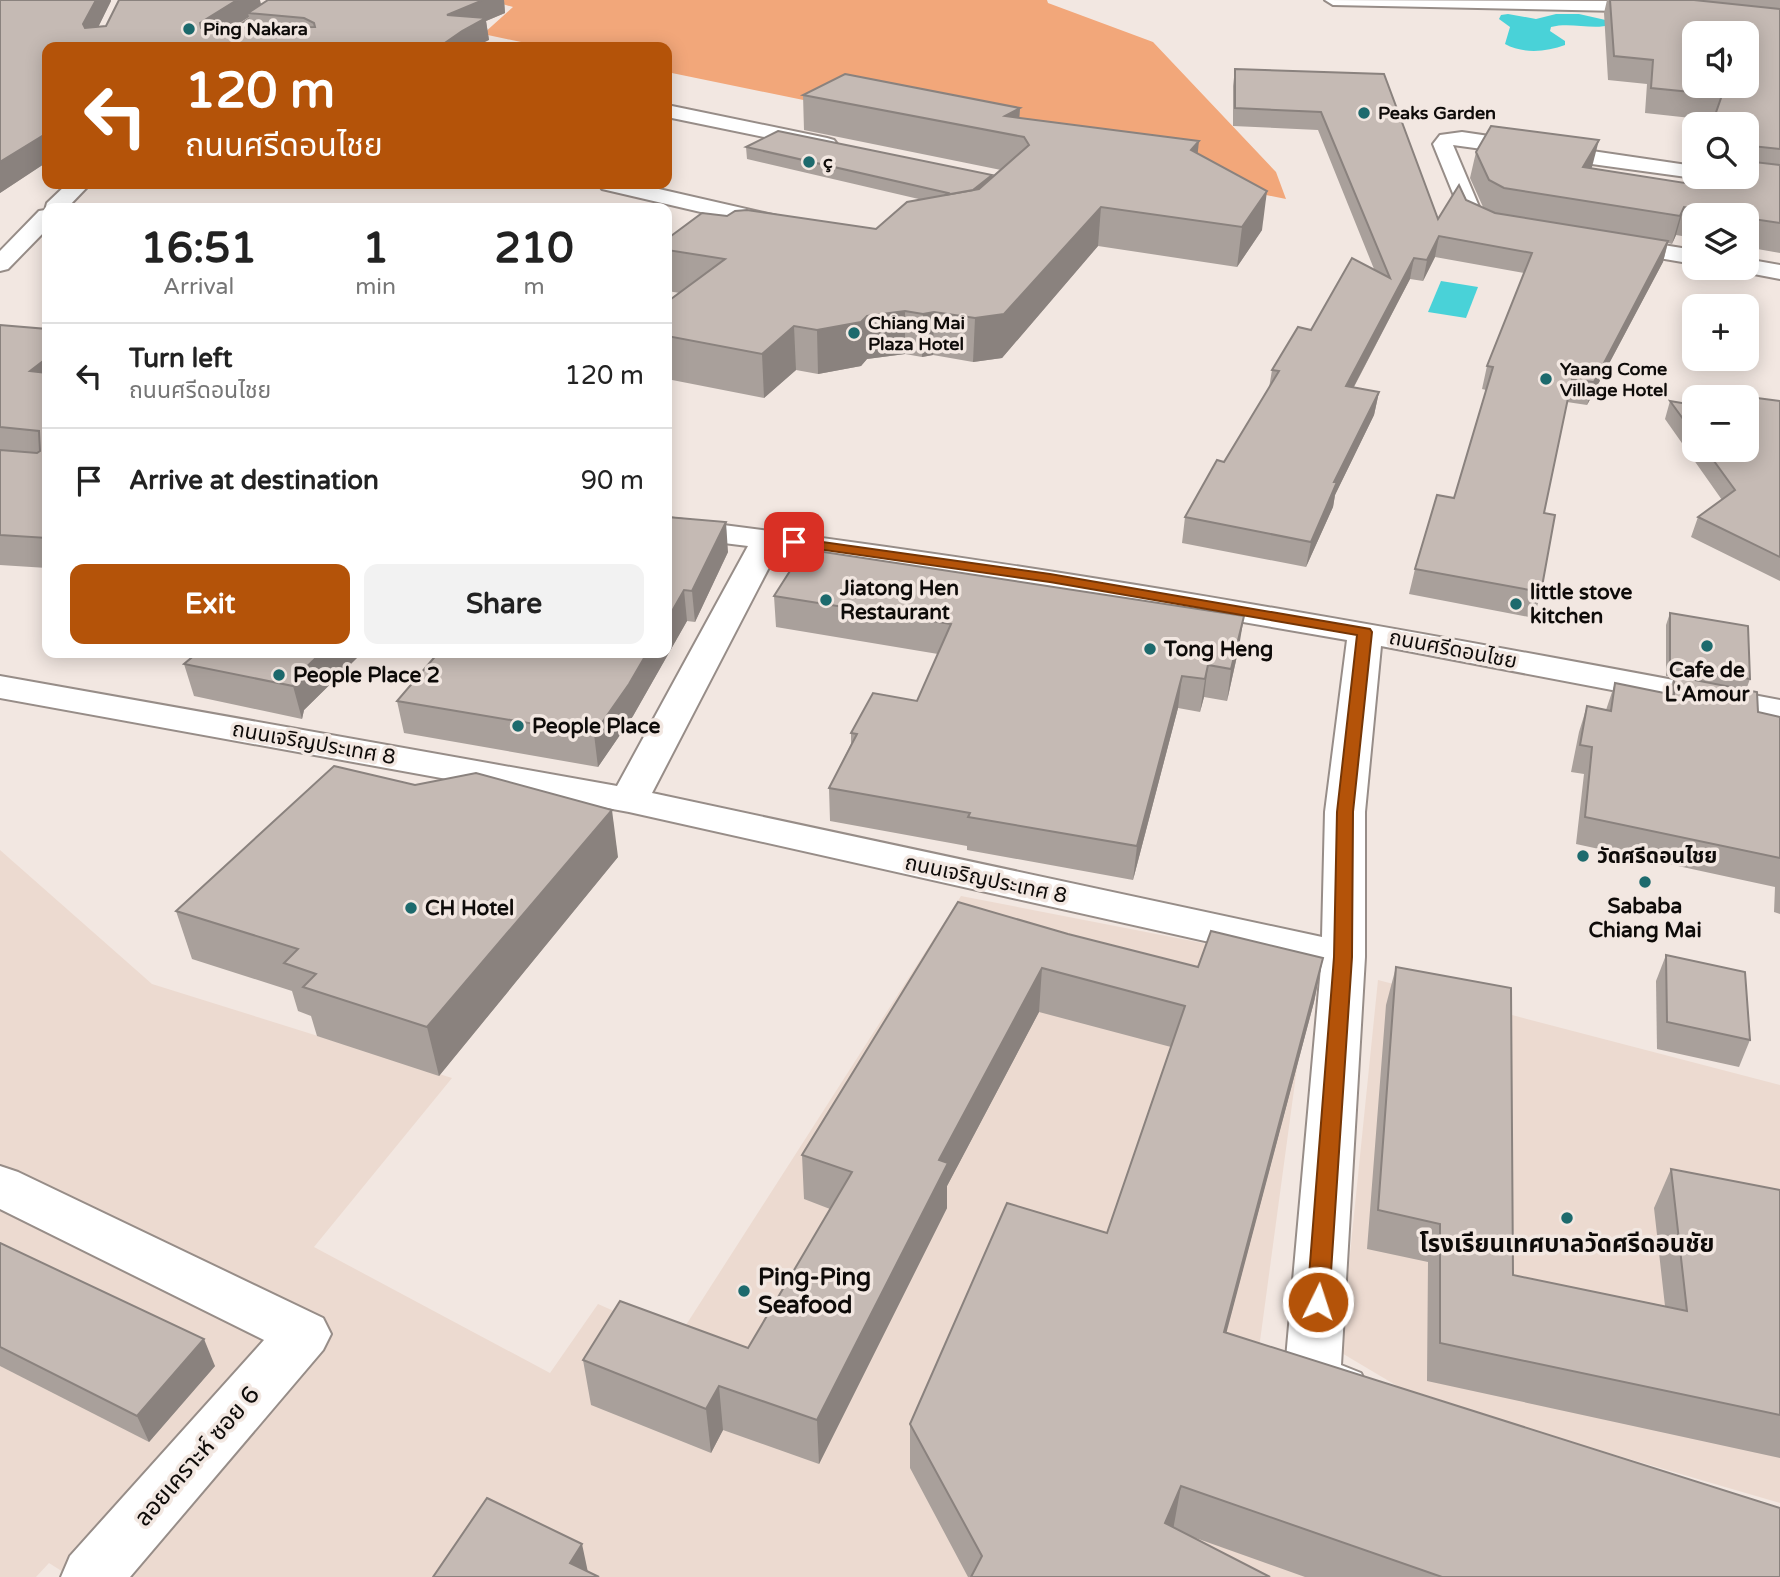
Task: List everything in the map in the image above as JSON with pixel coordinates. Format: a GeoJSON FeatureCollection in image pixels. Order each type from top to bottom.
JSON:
{"type":"FeatureCollection","features":[{"type":"Feature","properties":{"kind":"street"},"geometry":{"type":"LineString","coordinates":[[223,42],[291,0]]}},
{"type":"Feature","properties":{"kind":"street"},"geometry":{"type":"LineString","coordinates":[[1333,0],[1620,6],[1674,12]]}},
{"type":"Feature","properties":{"kind":"street"},"geometry":{"type":"LineString","coordinates":[[672,112],[840,146]]}},
{"type":"Feature","properties":{"kind":"street"},"geometry":{"type":"LineString","coordinates":[[1518,228],[1491,224],[1471,213],[1443,144],[1447,139],[1462,138],[1682,170]]}},
{"type":"Feature","properties":{"kind":"street"},"geometry":{"type":"LineString","coordinates":[[60,203],[74,189]]}},
{"type":"Feature","properties":{"kind":"street"},"geometry":{"type":"LineString","coordinates":[[631,189],[808,229]]}},
{"type":"Feature","properties":{"kind":"street"},"geometry":{"type":"LineString","coordinates":[[698,226],[719,210]]}},
{"type":"Feature","properties":{"kind":"street"},"geometry":{"type":"LineString","coordinates":[[0,264],[42,221]]}},
{"type":"Feature","properties":{"kind":"street"},"geometry":{"type":"LineString","coordinates":[[1599,242],[1682,255]]}},
{"type":"Feature","properties":{"kind":"street"},"geometry":{"type":"LineString","coordinates":[[1759,268],[1780,272]]}},
{"type":"Feature","properties":{"kind":"street","name":"ถนนศรีดอนไชย"},"geometry":{"type":"LineString","coordinates":[[672,528],[768,538],[1050,578],[1365,632],[1780,711]]}},
{"type":"Feature","properties":{"kind":"street"},"geometry":{"type":"LineString","coordinates":[[629,800],[768,538]]}},
{"type":"Feature","properties":{"kind":"street"},"geometry":{"type":"LineString","coordinates":[[1365,632],[1345,812],[1343,957],[1312,1381],[1392,1406]]}},
{"type":"Feature","properties":{"kind":"street","name":"ถนนเจริญประเทศ 8"},"geometry":{"type":"LineString","coordinates":[[0,687],[629,800],[1343,957]]}},
{"type":"Feature","properties":{"kind":"street","name":"ลอยเคราะห์ ซอย 6"},"geometry":{"type":"LineString","coordinates":[[0,1186],[304,1334],[100,1568]]}},
{"type":"Feature","properties":{"kind":"shaded area"},"geometry":{"type":"Polygon","coordinates":[[[489,0],[1047,0],[1048,3],[1153,42],[1276,172],[1286,199],[672,73],[672,42],[521,42],[483,34],[513,7],[489,0]]]}},
{"type":"Feature","properties":{"kind":"shaded area"},"geometry":{"type":"Polygon","coordinates":[[[0,850],[152,984],[452,1078],[314,1247],[550,1373],[598,1304],[677,1339],[961,896],[1311,964],[1255,1378],[1780,1577],[71,1577],[49,1563],[36,1577],[0,1577],[0,850]]]}},
{"type":"Feature","properties":{"kind":"shaded area","name":"โรงเรียนเทศบาลวัดศรีดอนชัย"},"geometry":{"type":"Polygon","coordinates":[[[1378,980],[1780,1085],[1780,1503],[1414,1396],[1340,1352],[1378,980]]]}},
{"type":"Feature","properties":{"kind":"water"},"geometry":{"type":"Polygon","coordinates":[[[1556,14],[1579,14],[1610,21],[1611,25],[1551,27],[1550,31],[1565,41],[1565,45],[1527,51],[1505,44],[1510,27],[1499,19],[1501,15],[1536,19],[1556,14]]]}},
{"type":"Feature","properties":{"kind":"water"},"geometry":{"type":"Polygon","coordinates":[[[1441,281],[1478,287],[1466,318],[1428,312],[1441,281]]]}},
{"type":"Feature","properties":{"kind":"building"},"geometry":{"type":"Polygon","coordinates":[[[0,0],[96,0],[83,24],[85,28],[106,26],[119,0],[237,0],[200,23],[201,28],[315,27],[314,23],[304,18],[248,13],[268,0],[483,0],[447,15],[486,18],[446,42],[42,42],[42,136],[0,162],[0,0]]]}},
{"type":"Feature","properties":{"kind":"building"},"geometry":{"type":"Polygon","coordinates":[[[1610,0],[1694,0],[1780,9],[1780,149],[1759,147],[1759,112],[1716,112],[1721,98],[1759,98],[1759,21],[1682,21],[1682,91],[1651,88],[1653,60],[1614,56],[1610,0]]]}},
{"type":"Feature","properties":{"kind":"building"},"geometry":{"type":"Polygon","coordinates":[[[1235,69],[1384,74],[1438,219],[1459,185],[1466,200],[1495,213],[1668,241],[1594,382],[1572,379],[1544,513],[1555,515],[1541,592],[1415,569],[1437,495],[1454,498],[1493,367],[1487,366],[1532,253],[1439,236],[1427,260],[1414,258],[1346,386],[1379,392],[1334,482],[1337,482],[1311,542],[1185,517],[1217,460],[1224,462],[1279,371],[1272,370],[1298,327],[1311,330],[1352,258],[1390,278],[1321,112],[1235,108],[1235,69]]]}},
{"type":"Feature","properties":{"kind":"building"},"geometry":{"type":"Polygon","coordinates":[[[845,74],[1020,108],[1005,116],[1199,141],[1191,150],[1267,191],[1242,227],[1101,207],[1004,314],[975,318],[905,311],[867,316],[861,322],[817,330],[794,326],[762,354],[672,337],[672,298],[725,259],[672,251],[672,235],[702,213],[727,216],[735,211],[747,210],[876,229],[907,202],[979,189],[1029,145],[1024,137],[803,95],[845,74]]]}},
{"type":"Feature","properties":{"kind":"building"},"geometry":{"type":"Polygon","coordinates":[[[1491,126],[1599,140],[1583,167],[1682,183],[1682,189],[1759,189],[1759,163],[1780,165],[1780,223],[1759,220],[1759,203],[1682,203],[1680,216],[1504,188],[1489,180],[1476,152],[1491,126]]]}},
{"type":"Feature","properties":{"kind":"building"},"geometry":{"type":"Polygon","coordinates":[[[778,131],[992,175],[973,190],[945,195],[948,193],[746,147],[778,131]]]}},
{"type":"Feature","properties":{"kind":"building"},"geometry":{"type":"Polygon","coordinates":[[[0,325],[42,329],[42,362],[30,371],[42,372],[42,538],[0,535],[0,450],[40,451],[39,431],[0,427],[0,325]]]}},
{"type":"Feature","properties":{"kind":"building"},"geometry":{"type":"Polygon","coordinates":[[[1759,398],[1780,401],[1780,557],[1698,517],[1735,490],[1715,462],[1759,462],[1759,398]]]}},
{"type":"Feature","properties":{"kind":"building"},"geometry":{"type":"Polygon","coordinates":[[[1670,401],[1682,403],[1682,418],[1670,401]]]}},
{"type":"Feature","properties":{"kind":"building"},"geometry":{"type":"Polygon","coordinates":[[[672,517],[726,522],[692,591],[684,590],[672,611],[672,517]]]}},
{"type":"Feature","properties":{"kind":"building"},"geometry":{"type":"Polygon","coordinates":[[[804,549],[1244,616],[1231,669],[1208,665],[1205,679],[1182,676],[1137,846],[968,817],[970,813],[829,788],[857,734],[851,733],[873,693],[917,701],[951,624],[774,596],[804,549]]]}},
{"type":"Feature","properties":{"kind":"building"},"geometry":{"type":"Polygon","coordinates":[[[1670,613],[1748,626],[1750,679],[1670,664],[1670,613]]]}},
{"type":"Feature","properties":{"kind":"building"},"geometry":{"type":"Polygon","coordinates":[[[191,658],[316,658],[296,677],[293,686],[184,664],[191,658]]]}},
{"type":"Feature","properties":{"kind":"building"},"geometry":{"type":"Polygon","coordinates":[[[434,658],[644,658],[594,734],[397,701],[434,658]]]}},
{"type":"Feature","properties":{"kind":"building"},"geometry":{"type":"Polygon","coordinates":[[[1674,676],[1757,692],[1758,712],[1780,717],[1780,858],[1585,817],[1592,747],[1580,745],[1587,706],[1611,711],[1615,683],[1674,695],[1674,676]]]}},
{"type":"Feature","properties":{"kind":"building","name":"CH Hotel"},"geometry":{"type":"Polygon","coordinates":[[[334,766],[415,785],[476,773],[612,810],[427,1027],[303,987],[316,974],[284,963],[298,949],[176,911],[334,766]]]}},
{"type":"Feature","properties":{"kind":"building"},"geometry":{"type":"Polygon","coordinates":[[[958,902],[1068,934],[1198,967],[1211,931],[1323,958],[1224,1332],[1780,1508],[1780,1577],[1442,1577],[1181,1486],[1165,1523],[1270,1577],[971,1577],[982,1556],[910,1424],[1007,1203],[1107,1233],[1185,1006],[1042,968],[939,1160],[948,1163],[817,1420],[719,1386],[706,1409],[583,1360],[620,1301],[748,1348],[852,1172],[802,1155],[958,902]]]}},
{"type":"Feature","properties":{"kind":"building"},"geometry":{"type":"Polygon","coordinates":[[[1666,955],[1745,972],[1750,1040],[1667,1022],[1666,955]]]}},
{"type":"Feature","properties":{"kind":"building"},"geometry":{"type":"Polygon","coordinates":[[[1396,967],[1511,988],[1513,1275],[1687,1311],[1671,1169],[1780,1190],[1780,1415],[1440,1343],[1440,1224],[1378,1210],[1396,967]]]}},
{"type":"Feature","properties":{"kind":"building"},"geometry":{"type":"Polygon","coordinates":[[[0,1243],[204,1339],[137,1416],[0,1347],[0,1243]]]}},
{"type":"Feature","properties":{"kind":"building"},"geometry":{"type":"Polygon","coordinates":[[[487,1498],[582,1544],[570,1563],[599,1577],[433,1577],[487,1498]]]}},
{"type":"Feature","properties":{"kind":"place","name":"Ping Nakara"},"geometry":{"type":"Point","coordinates":[189,29]}},
{"type":"Feature","properties":{"kind":"place","name":"Peaks Garden"},"geometry":{"type":"Point","coordinates":[1364,113]}},
{"type":"Feature","properties":{"kind":"place","name":"ç"},"geometry":{"type":"Point","coordinates":[809,162]}},
{"type":"Feature","properties":{"kind":"place","name":"Chiang Mai Plaza Hotel"},"geometry":{"type":"Point","coordinates":[854,333]}},
{"type":"Feature","properties":{"kind":"place","name":"Yaang Come Village Hotel"},"geometry":{"type":"Point","coordinates":[1546,379]}},
{"type":"Feature","properties":{"kind":"place","name":"Jiatong Hen Restaurant"},"geometry":{"type":"Point","coordinates":[826,600]}},
{"type":"Feature","properties":{"kind":"place","name":"little stove kitchen"},"geometry":{"type":"Point","coordinates":[1516,604]}},
{"type":"Feature","properties":{"kind":"place","name":"Cafe de L'Amour"},"geometry":{"type":"Point","coordinates":[1707,646]}},
{"type":"Feature","properties":{"kind":"place","name":"Tong Heng"},"geometry":{"type":"Point","coordinates":[1150,649]}},
{"type":"Feature","properties":{"kind":"place","name":"People Place 2"},"geometry":{"type":"Point","coordinates":[279,675]}},
{"type":"Feature","properties":{"kind":"place","name":"People Place"},"geometry":{"type":"Point","coordinates":[518,726]}},
{"type":"Feature","properties":{"kind":"place","name":"วัดศรีดอนไชย"},"geometry":{"type":"Point","coordinates":[1583,856]}},
{"type":"Feature","properties":{"kind":"place","name":"Sababa Chiang Mai"},"geometry":{"type":"Point","coordinates":[1645,882]}},
{"type":"Feature","properties":{"kind":"place","name":"CH Hotel"},"geometry":{"type":"Point","coordinates":[411,908]}},
{"type":"Feature","properties":{"kind":"place","name":"โรงเรียนเทศบาลวัดศรีดอนชัย"},"geometry":{"type":"Point","coordinates":[1567,1218]}},
{"type":"Feature","properties":{"kind":"place","name":"Ping-Ping Seafood"},"geometry":{"type":"Point","coordinates":[744,1291]}},
{"type":"Feature","properties":{"kind":"route"},"geometry":{"type":"LineString","coordinates":[[794,542],[1050,578],[1365,632],[1345,812],[1343,957],[1318,1302]]}}]}
